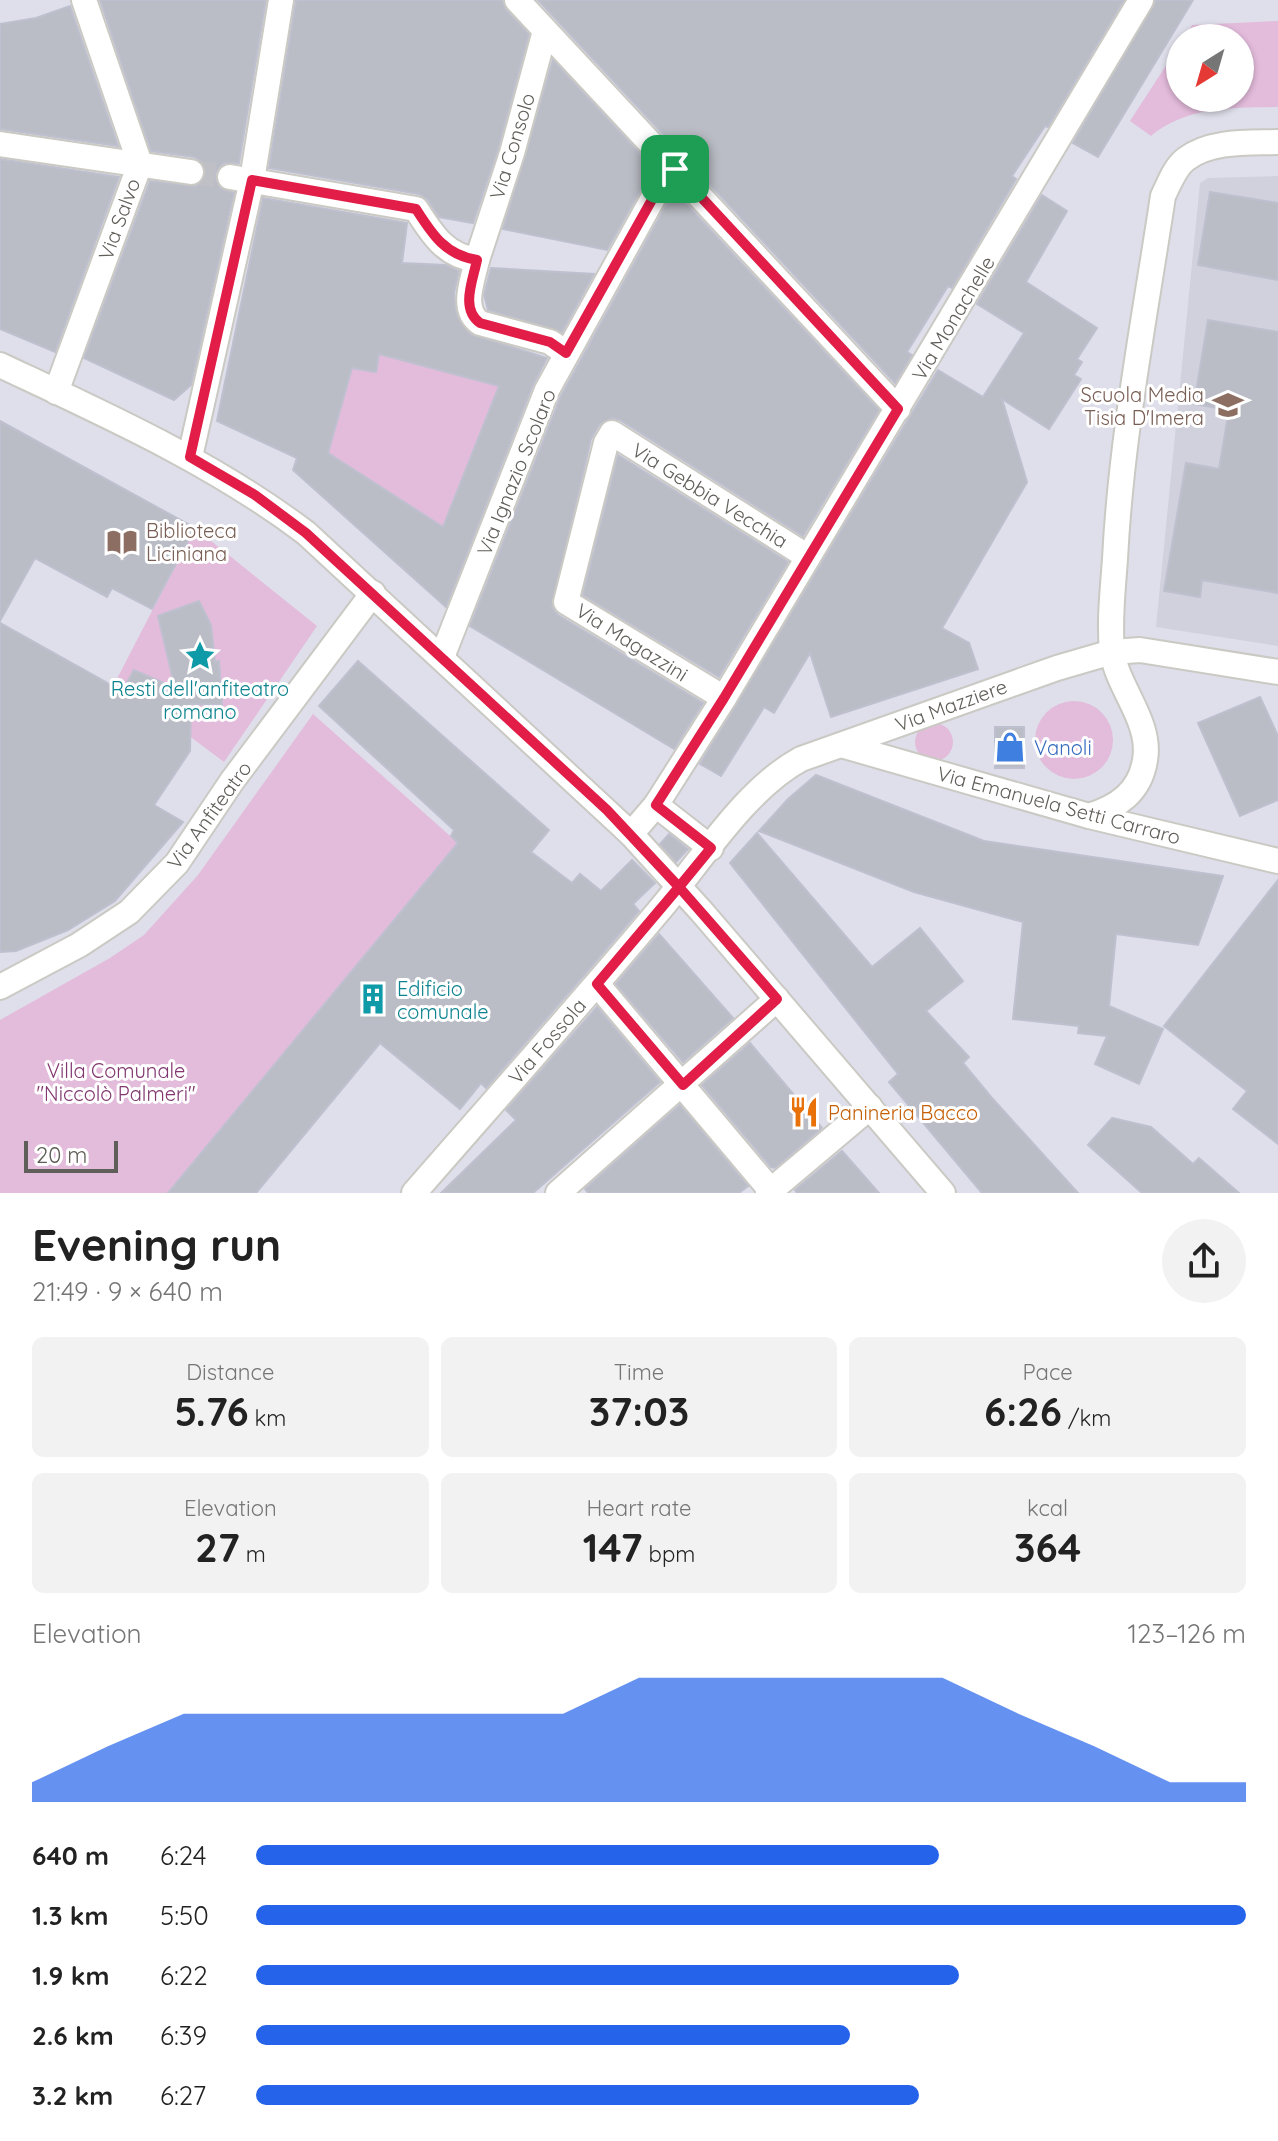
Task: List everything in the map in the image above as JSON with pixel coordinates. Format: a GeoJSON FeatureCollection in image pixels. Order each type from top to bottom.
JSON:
{"type":"FeatureCollection","features":[{"type":"Feature","properties":{"kind":"street","name":"Via Salvo"},"geometry":{"type":"LineString","coordinates":[[56,392],[140,164],[84,0]]}},
{"type":"Feature","properties":{"kind":"street"},"geometry":{"type":"LineString","coordinates":[[190,457],[241,178],[281,0]]}},
{"type":"Feature","properties":{"kind":"street"},"geometry":{"type":"LineString","coordinates":[[517,0],[898,409]]}},
{"type":"Feature","properties":{"kind":"street","name":"Via Monachelle"},"geometry":{"type":"LineString","coordinates":[[631,834],[656,805],[724,698],[1141,0]]}},
{"type":"Feature","properties":{"kind":"street","name":"Via Consolo"},"geometry":{"type":"LineString","coordinates":[[545,31],[512,153],[477,260],[468,308],[472,317],[480,323],[550,342],[566,353]]}},
{"type":"Feature","properties":{"kind":"street"},"geometry":{"type":"LineString","coordinates":[[1089,816],[1111,810],[1128,797],[1140,779],[1146,757],[1144,735],[1112,652],[1118,506],[1163,196],[1184,160],[1204,150],[1233,144],[1278,142]]}},
{"type":"Feature","properties":{"kind":"street"},"geometry":{"type":"LineString","coordinates":[[0,144],[191,172]]}},
{"type":"Feature","properties":{"kind":"street","name":"Via Ignazio Scolaro"},"geometry":{"type":"LineString","coordinates":[[442,657],[547,390],[663,180],[675,169]]}},
{"type":"Feature","properties":{"kind":"street"},"geometry":{"type":"LineString","coordinates":[[241,178],[416,209],[435,239],[446,249],[464,258],[477,260]]}},
{"type":"Feature","properties":{"kind":"street"},"geometry":{"type":"LineString","coordinates":[[0,365],[190,457],[255,495],[306,533],[631,834],[943,1193]]}},
{"type":"Feature","properties":{"kind":"street","name":"Via Gebbia Vecchia"},"geometry":{"type":"LineString","coordinates":[[612,433],[808,557]]}},
{"type":"Feature","properties":{"kind":"street","name":"Via Magazzini"},"geometry":{"type":"LineString","coordinates":[[612,433],[606,443],[566,602],[724,698]]}},
{"type":"Feature","properties":{"kind":"street","name":"Via Anfiteatro"},"geometry":{"type":"LineString","coordinates":[[0,987],[79,945],[129,912],[177,863],[232,781],[373,593]]}},
{"type":"Feature","properties":{"kind":"street","name":"Via Mazziere"},"geometry":{"type":"LineString","coordinates":[[679,887],[753,794],[777,772],[801,759],[929,713],[1112,652],[1140,650],[1278,672]]}},
{"type":"Feature","properties":{"kind":"street"},"geometry":{"type":"LineString","coordinates":[[922,769],[909,759],[904,742],[911,725],[929,713]]}},
{"type":"Feature","properties":{"kind":"street","name":"Via Emanuela Setti Carraro"},"geometry":{"type":"LineString","coordinates":[[841,745],[1089,816],[1278,861]]}},
{"type":"Feature","properties":{"kind":"street"},"geometry":{"type":"LineString","coordinates":[[656,805],[711,848]]}},
{"type":"Feature","properties":{"kind":"street","name":"Via Fossola"},"geometry":{"type":"LineString","coordinates":[[414,1193],[679,887]]}},
{"type":"Feature","properties":{"kind":"street"},"geometry":{"type":"LineString","coordinates":[[0,975],[29,969]]}},
{"type":"Feature","properties":{"kind":"street"},"geometry":{"type":"LineString","coordinates":[[597,984],[771,1192],[870,1107]]}},
{"type":"Feature","properties":{"kind":"street"},"geometry":{"type":"LineString","coordinates":[[558,1193],[777,999]]}},
{"type":"Feature","properties":{"kind":"shaded area","name":"Scuola Media Tisia D'Imera"},"geometry":{"type":"Polygon","coordinates":[[[1278,176],[1278,646],[1156,627],[1200,183],[1208,178],[1278,176]]]}},
{"type":"Feature","properties":{"kind":"green space"},"geometry":{"type":"Polygon","coordinates":[[[1278,21],[1278,107],[1254,108],[1254,24],[1214,24],[1278,21]]]}},
{"type":"Feature","properties":{"kind":"green space"},"geometry":{"type":"Polygon","coordinates":[[[1166,66],[1166,112],[1206,112],[1180,119],[1151,136],[1130,121],[1166,66]]]}},
{"type":"Feature","properties":{"kind":"green space"},"geometry":{"type":"Polygon","coordinates":[[[383,336],[499,386],[443,527],[328,453],[352,368],[376,371],[383,336]]]}},
{"type":"Feature","properties":{"kind":"green space"},"geometry":{"type":"Polygon","coordinates":[[[195,528],[317,626],[224,762],[152,708],[107,698],[195,528]]]}},
{"type":"Feature","properties":{"kind":"green space"},"geometry":{"type":"Polygon","coordinates":[[[1074,701],[1089,704],[1102,712],[1110,725],[1113,740],[1110,755],[1102,768],[1089,776],[1074,779],[1059,776],[1046,768],[1038,755],[1035,740],[1038,725],[1046,712],[1059,704],[1074,701]]]}},
{"type":"Feature","properties":{"kind":"green space","name":"Villa Comunale \"Niccolò Palmeri\""},"geometry":{"type":"Polygon","coordinates":[[[313,714],[458,843],[168,1193],[0,1193],[0,1020],[110,958],[144,935],[198,875],[313,714]]]}},
{"type":"Feature","properties":{"kind":"green space"},"geometry":{"type":"Polygon","coordinates":[[[934,723],[948,728],[953,742],[948,756],[934,761],[920,756],[915,742],[920,728],[934,723]]]}},
{"type":"Feature","properties":{"kind":"building"},"geometry":{"type":"Polygon","coordinates":[[[100,0],[266,0],[239,163],[224,163],[215,174],[220,188],[234,193],[191,385],[174,400],[84,358],[150,181],[196,186],[206,173],[201,161],[194,157],[151,151],[100,0]]]}},
{"type":"Feature","properties":{"kind":"building"},"geometry":{"type":"Polygon","coordinates":[[[296,0],[502,0],[506,10],[529,34],[498,149],[473,223],[439,217],[428,200],[419,194],[269,168],[296,0]]]}},
{"type":"Feature","properties":{"kind":"building"},"geometry":{"type":"Polygon","coordinates":[[[538,0],[1124,0],[1048,127],[1045,126],[1012,176],[1016,179],[952,288],[948,286],[907,352],[912,355],[895,383],[538,0]]]}},
{"type":"Feature","properties":{"kind":"building"},"geometry":{"type":"Polygon","coordinates":[[[1156,0],[1193,0],[1178,24],[1166,24],[1166,45],[1098,157],[1073,143],[1156,0]]]}},
{"type":"Feature","properties":{"kind":"building"},"geometry":{"type":"Polygon","coordinates":[[[70,6],[118,146],[0,129],[0,24],[36,18],[70,6]]]}},
{"type":"Feature","properties":{"kind":"building"},"geometry":{"type":"Polygon","coordinates":[[[553,60],[653,168],[607,250],[503,229],[553,60]]]}},
{"type":"Feature","properties":{"kind":"building"},"geometry":{"type":"Polygon","coordinates":[[[0,159],[119,177],[55,352],[0,329],[0,159]]]}},
{"type":"Feature","properties":{"kind":"building"},"geometry":{"type":"Polygon","coordinates":[[[674,191],[879,410],[803,536],[620,420],[612,418],[599,425],[591,439],[552,607],[558,615],[703,703],[674,749],[470,626],[561,396],[674,191]]]}},
{"type":"Feature","properties":{"kind":"building"},"geometry":{"type":"Polygon","coordinates":[[[1210,192],[1278,203],[1278,280],[1198,265],[1210,192]]]}},
{"type":"Feature","properties":{"kind":"building"},"geometry":{"type":"Polygon","coordinates":[[[1042,195],[1067,211],[1026,282],[1097,328],[1077,359],[1082,362],[1074,375],[1081,379],[1049,429],[1002,399],[1027,482],[942,628],[969,643],[978,669],[831,717],[810,653],[774,713],[764,707],[721,776],[700,764],[938,370],[983,397],[1024,333],[977,304],[1042,195]]]}},
{"type":"Feature","properties":{"kind":"building"},"geometry":{"type":"Polygon","coordinates":[[[263,198],[407,223],[402,263],[446,265],[459,271],[454,293],[456,313],[470,334],[547,358],[533,385],[446,607],[293,470],[297,458],[217,421],[263,198]],[[379,354],[376,372],[352,368],[328,453],[443,527],[499,386],[379,354]]]}},
{"type":"Feature","properties":{"kind":"building"},"geometry":{"type":"Polygon","coordinates":[[[491,268],[594,274],[562,332],[488,310],[484,295],[491,268]]]}},
{"type":"Feature","properties":{"kind":"building"},"geometry":{"type":"Polygon","coordinates":[[[1208,320],[1278,332],[1278,593],[1202,580],[1200,597],[1164,591],[1186,463],[1219,469],[1229,410],[1194,404],[1208,320]]]}},
{"type":"Feature","properties":{"kind":"building"},"geometry":{"type":"Polygon","coordinates":[[[0,421],[195,528],[152,609],[112,588],[107,597],[35,558],[0,621],[0,421]]]}},
{"type":"Feature","properties":{"kind":"building"},"geometry":{"type":"Polygon","coordinates":[[[618,455],[788,562],[719,677],[583,595],[618,455]]]}},
{"type":"Feature","properties":{"kind":"building"},"geometry":{"type":"Polygon","coordinates":[[[199,601],[211,625],[215,662],[219,661],[222,705],[191,704],[190,751],[154,805],[183,822],[115,901],[68,930],[16,951],[0,952],[0,623],[122,691],[134,670],[175,688],[158,616],[199,601]]]}},
{"type":"Feature","properties":{"kind":"building"},"geometry":{"type":"Polygon","coordinates":[[[358,661],[549,830],[531,852],[572,883],[580,874],[601,891],[632,860],[655,883],[633,904],[639,911],[585,974],[486,1088],[481,1083],[460,1109],[380,1043],[256,1193],[168,1193],[458,843],[451,836],[454,830],[319,706],[358,661]]]}},
{"type":"Feature","properties":{"kind":"building"},"geometry":{"type":"Polygon","coordinates":[[[1260,697],[1278,736],[1278,800],[1240,816],[1198,723],[1260,697]]]}},
{"type":"Feature","properties":{"kind":"building","name":"Vanoli"},"geometry":{"type":"Polygon","coordinates":[[[995,727],[1024,727],[1024,768],[995,768],[995,727]]]}},
{"type":"Feature","properties":{"kind":"building"},"geometry":{"type":"Polygon","coordinates":[[[816,775],[984,841],[1223,876],[1198,945],[1116,934],[1109,1006],[1163,1029],[1139,1084],[1095,1064],[1107,1036],[1078,1033],[1079,1026],[1013,1019],[1023,922],[914,892],[759,831],[788,799],[816,775]]]}},
{"type":"Feature","properties":{"kind":"building"},"geometry":{"type":"Polygon","coordinates":[[[757,833],[872,967],[920,928],[963,981],[926,1011],[969,1057],[963,1063],[992,1098],[1078,1193],[982,1193],[889,1082],[898,1074],[730,863],[757,833]]]}},
{"type":"Feature","properties":{"kind":"building"},"geometry":{"type":"Polygon","coordinates":[[[669,834],[688,849],[676,862],[660,844],[669,834]]]}},
{"type":"Feature","properties":{"kind":"building"},"geometry":{"type":"Polygon","coordinates":[[[1278,880],[1278,1144],[1233,1109],[1247,1091],[1164,1026],[1278,880]]]}},
{"type":"Feature","properties":{"kind":"building"},"geometry":{"type":"Polygon","coordinates":[[[659,934],[733,1018],[683,1062],[616,984],[659,934]]]}},
{"type":"Feature","properties":{"kind":"building"},"geometry":{"type":"Polygon","coordinates":[[[597,1007],[660,1082],[533,1193],[441,1193],[516,1120],[506,1110],[597,1007]]]}},
{"type":"Feature","properties":{"kind":"building"},"geometry":{"type":"Polygon","coordinates":[[[750,1043],[822,1128],[775,1168],[702,1085],[750,1043]]]}},
{"type":"Feature","properties":{"kind":"building"},"geometry":{"type":"Polygon","coordinates":[[[680,1105],[748,1186],[739,1193],[588,1193],[585,1189],[680,1105]]]}},
{"type":"Feature","properties":{"kind":"building"},"geometry":{"type":"Polygon","coordinates":[[[1112,1118],[1151,1127],[1193,1164],[1199,1158],[1239,1193],[1142,1193],[1088,1145],[1112,1118]]]}},
{"type":"Feature","properties":{"kind":"building"},"geometry":{"type":"Polygon","coordinates":[[[842,1151],[879,1193],[797,1193],[795,1190],[842,1151]]]}},
{"type":"Feature","properties":{"kind":"tunnel"},"geometry":{"type":"LineString","coordinates":[[191,172],[230,177]]}},
{"type":"Feature","properties":{"kind":"place","name":"Scuola Media Tisia D'Imera"},"geometry":{"type":"Point","coordinates":[1228,405]}},
{"type":"Feature","properties":{"kind":"place","name":"Biblioteca Liciniana"},"geometry":{"type":"Point","coordinates":[122,542]}},
{"type":"Feature","properties":{"kind":"place","name":"Resti dell'anfiteatro romano"},"geometry":{"type":"Point","coordinates":[200,656]}},
{"type":"Feature","properties":{"kind":"place","name":"Vanoli"},"geometry":{"type":"Point","coordinates":[1010,747]}},
{"type":"Feature","properties":{"kind":"place","name":"Edificio comunale"},"geometry":{"type":"Point","coordinates":[373,999]}},
{"type":"Feature","properties":{"kind":"place","name":"Panineria Bacco"},"geometry":{"type":"Point","coordinates":[804,1112]}},
{"type":"Feature","properties":{"kind":"route"},"geometry":{"type":"LineString","coordinates":[[675,169],[663,180],[566,353],[550,342],[480,323],[472,317],[468,308],[477,260],[464,258],[446,249],[435,239],[416,209],[252,180],[190,457],[255,495],[306,533],[607,810],[679,887],[597,984],[683,1085],[777,999],[679,887],[711,848],[656,805],[898,409],[675,169]]}}]}
